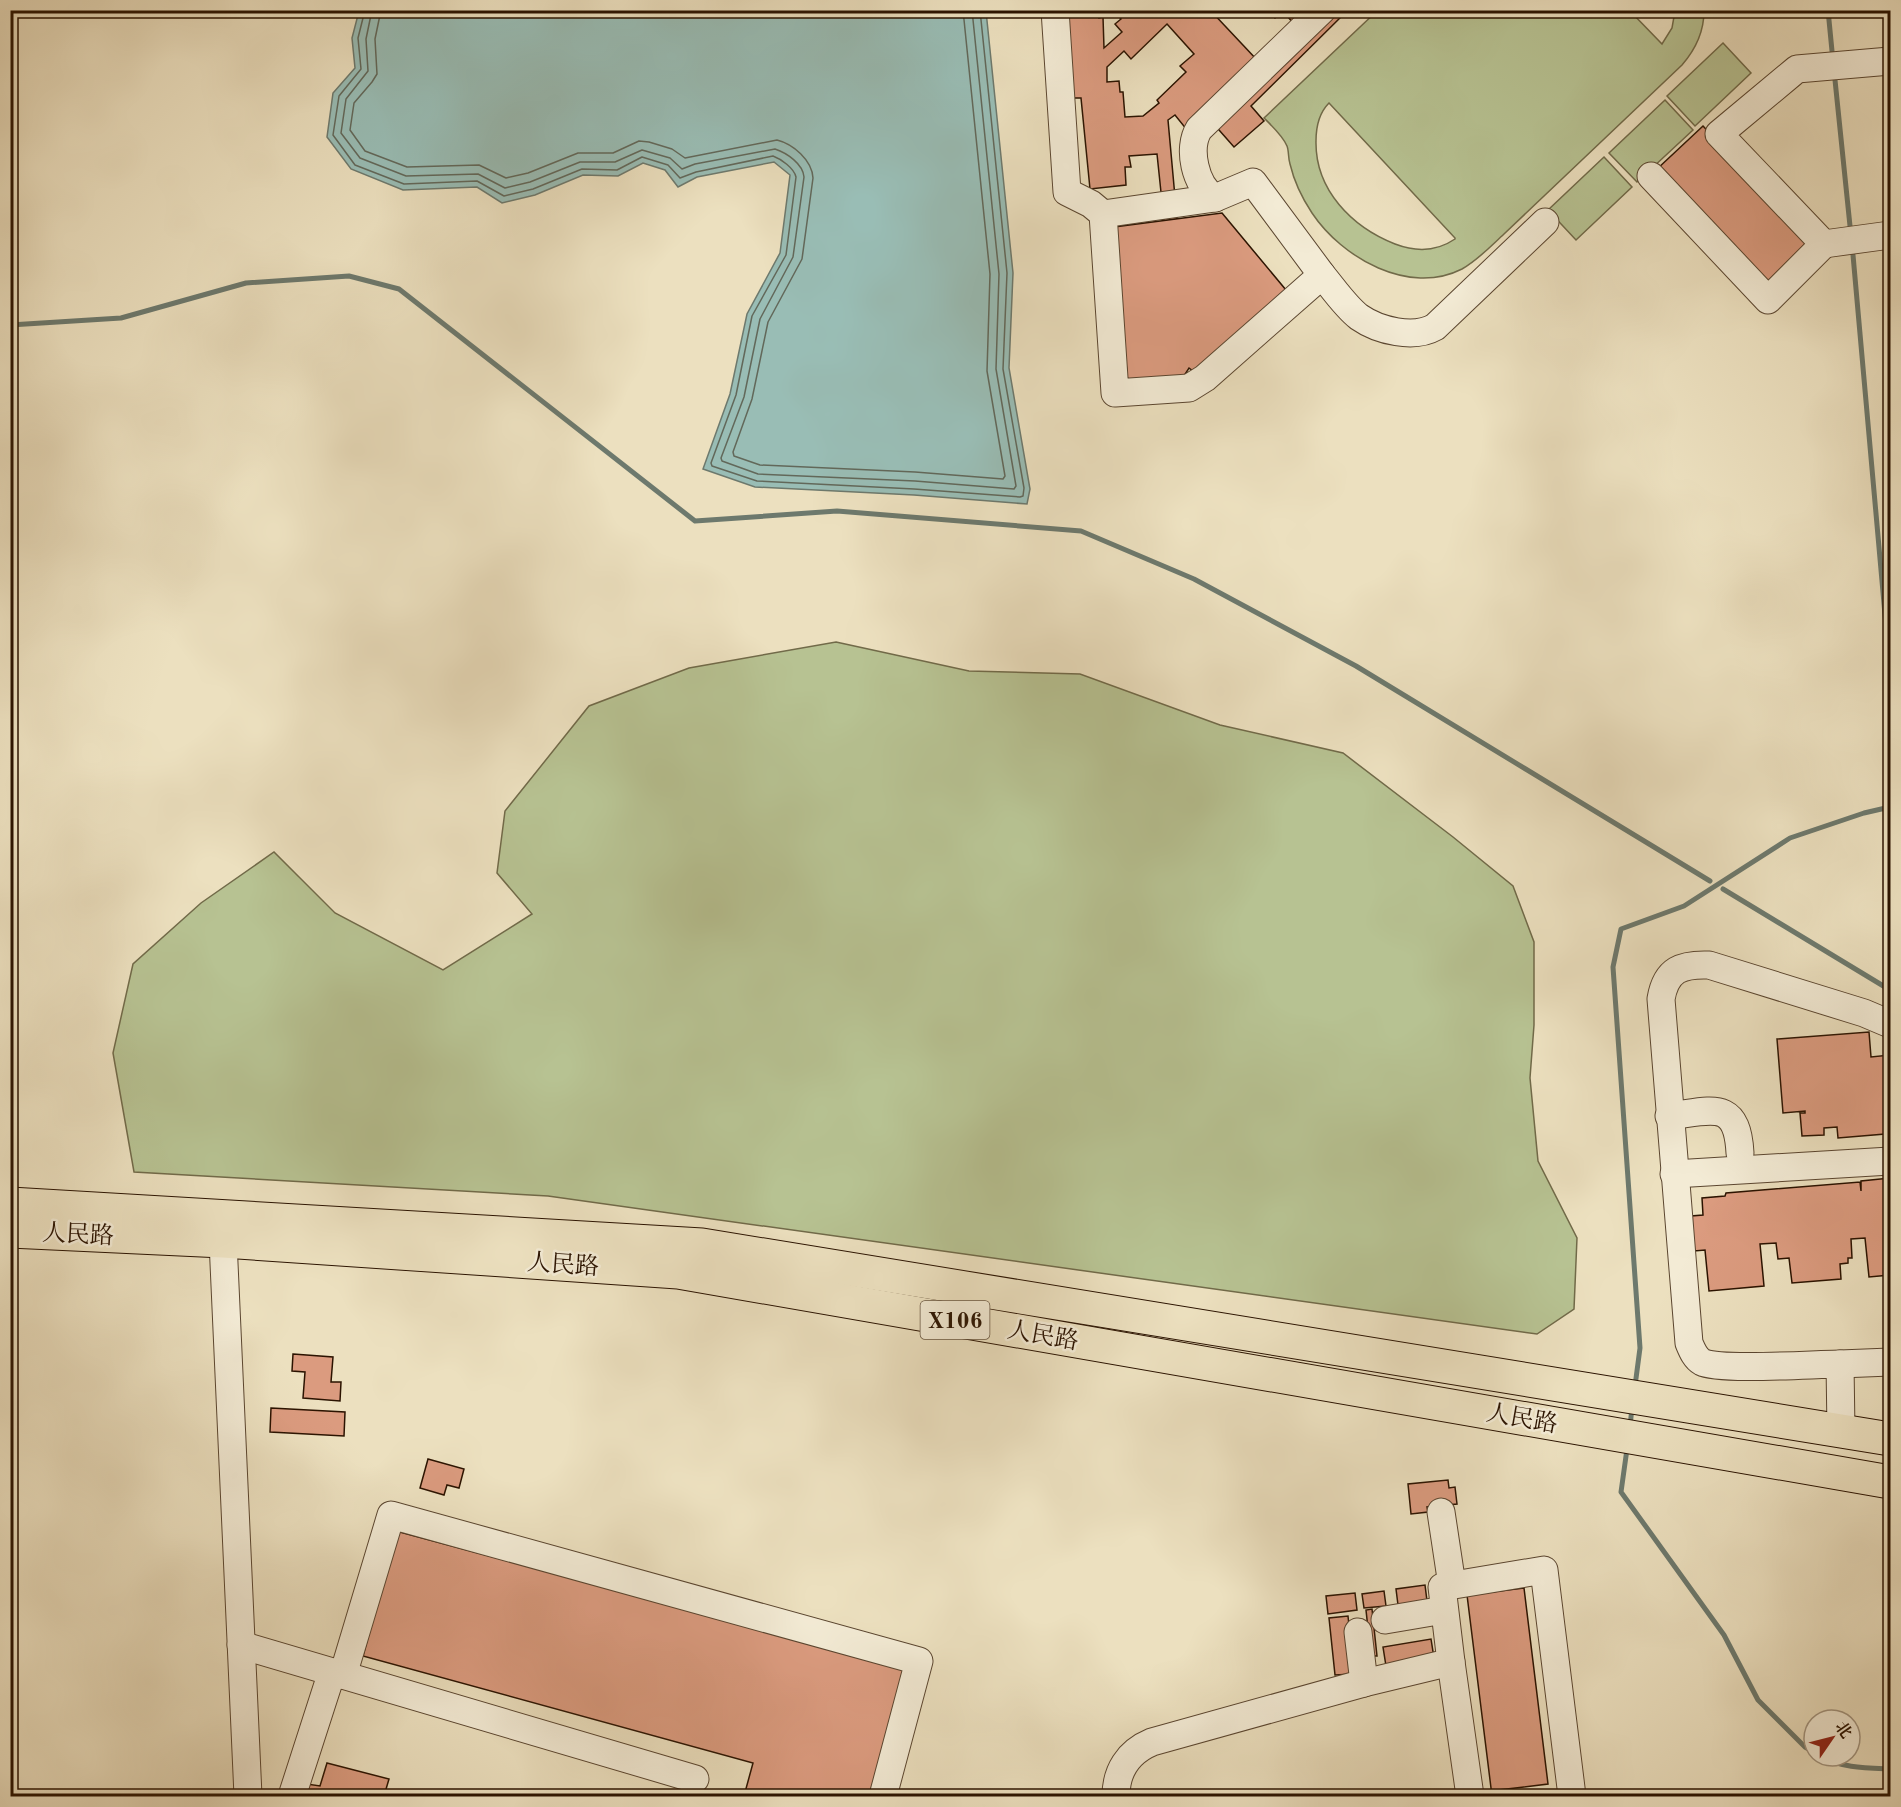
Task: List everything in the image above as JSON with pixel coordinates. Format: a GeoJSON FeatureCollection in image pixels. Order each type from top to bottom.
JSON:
{"type":"FeatureCollection","features":[{"type":"Feature","properties":{"kind":"main road","name":"人民路"},"geometry":{"type":"LineString","coordinates":[[10,1204],[702,1245],[1890,1439]]}},
{"type":"Feature","properties":{"kind":"main road","name":"人民路"},"geometry":{"type":"LineString","coordinates":[[10,1231],[223,1241],[678,1272],[1890,1482]]}},
{"type":"Feature","properties":{"kind":"street"},"geometry":{"type":"LineString","coordinates":[[1055,10],[1067,192],[1091,204],[1102,214],[1115,393],[1189,388],[1204,378],[1322,275]]}},
{"type":"Feature","properties":{"kind":"street"},"geometry":{"type":"LineString","coordinates":[[1215,198],[1205,190],[1201,183],[1195,161],[1194,142],[1197,132],[1322,10]]}},
{"type":"Feature","properties":{"kind":"street"},"geometry":{"type":"LineString","coordinates":[[1824,244],[1719,134],[1797,69],[1890,61]]}},
{"type":"Feature","properties":{"kind":"street"},"geometry":{"type":"LineString","coordinates":[[1651,176],[1768,300],[1824,244],[1890,235]]}},
{"type":"Feature","properties":{"kind":"street"},"geometry":{"type":"LineString","coordinates":[[1102,214],[1215,198],[1253,182],[1322,275],[1354,312],[1364,319],[1410,333],[1424,333],[1435,327],[1545,222]]}},
{"type":"Feature","properties":{"kind":"street"},"geometry":{"type":"LineString","coordinates":[[1890,1024],[1864,1013],[1709,965],[1696,964],[1679,968],[1666,982],[1661,999],[1688,1340],[1698,1359],[1707,1364],[1733,1366],[1890,1362]]}},
{"type":"Feature","properties":{"kind":"street"},"geometry":{"type":"LineString","coordinates":[[1669,1116],[1720,1111],[1731,1119],[1737,1128],[1740,1153]]}},
{"type":"Feature","properties":{"kind":"street"},"geometry":{"type":"LineString","coordinates":[[1674,1174],[1890,1161]]}},
{"type":"Feature","properties":{"kind":"street"},"geometry":{"type":"LineString","coordinates":[[223,1241],[248,1797]]}},
{"type":"Feature","properties":{"kind":"street"},"geometry":{"type":"LineString","coordinates":[[1840,1364],[1841,1431]]}},
{"type":"Feature","properties":{"kind":"street"},"geometry":{"type":"LineString","coordinates":[[1441,1512],[1451,1662],[1470,1797]]}},
{"type":"Feature","properties":{"kind":"street"},"geometry":{"type":"LineString","coordinates":[[292,1797],[338,1674],[391,1515],[919,1660],[883,1797]]}},
{"type":"Feature","properties":{"kind":"street"},"geometry":{"type":"LineString","coordinates":[[1385,1620],[1448,1598],[1544,1570],[1572,1797]]}},
{"type":"Feature","properties":{"kind":"street"},"geometry":{"type":"LineString","coordinates":[[1358,1632],[1364,1683]]}},
{"type":"Feature","properties":{"kind":"street"},"geometry":{"type":"LineString","coordinates":[[241,1645],[695,1779]]}},
{"type":"Feature","properties":{"kind":"street"},"geometry":{"type":"LineString","coordinates":[[1116,1797],[1118,1779],[1124,1766],[1132,1754],[1145,1745],[1364,1683],[1451,1662]]}},
{"type":"Feature","properties":{"kind":"green space"},"geometry":{"type":"Polygon","coordinates":[[[1378,10],[1630,11],[1662,44],[1672,28],[1675,11],[1704,11],[1698,40],[1682,65],[1484,253],[1462,269],[1442,276],[1420,278],[1399,275],[1378,268],[1341,245],[1308,207],[1294,177],[1289,162],[1288,148],[1277,131],[1264,118],[1378,10]],[[1329,103],[1317,125],[1317,159],[1329,191],[1351,217],[1379,237],[1403,247],[1433,248],[1455,238],[1329,103]]]}},
{"type":"Feature","properties":{"kind":"green space"},"geometry":{"type":"Polygon","coordinates":[[[1723,43],[1751,73],[1695,126],[1667,96],[1723,43]]]}},
{"type":"Feature","properties":{"kind":"green space"},"geometry":{"type":"Polygon","coordinates":[[[1665,100],[1693,130],[1637,182],[1609,153],[1665,100]]]}},
{"type":"Feature","properties":{"kind":"green space"},"geometry":{"type":"Polygon","coordinates":[[[1604,157],[1632,187],[1576,240],[1548,210],[1604,157]]]}},
{"type":"Feature","properties":{"kind":"green space"},"geometry":{"type":"Polygon","coordinates":[[[836,642],[969,671],[1080,674],[1220,725],[1343,753],[1513,886],[1534,942],[1534,1025],[1530,1078],[1538,1161],[1577,1238],[1574,1309],[1537,1334],[548,1196],[134,1172],[113,1053],[133,964],[201,903],[274,852],[335,913],[443,970],[532,914],[497,873],[505,811],[589,706],[689,668],[836,642]]]}},
{"type":"Feature","properties":{"kind":"water"},"geometry":{"type":"Polygon","coordinates":[[[359,11],[986,11],[1013,273],[1009,368],[1030,489],[1027,504],[914,495],[755,487],[703,469],[730,394],[747,314],[780,253],[790,175],[774,162],[697,177],[678,187],[665,170],[643,163],[618,176],[583,175],[535,195],[502,203],[477,187],[403,190],[351,169],[327,137],[333,93],[355,68],[352,38],[359,11]]]}},
{"type":"Feature","properties":{"kind":"building"},"geometry":{"type":"Polygon","coordinates":[[[1099,10],[1099,18],[1103,17],[1104,48],[1122,32],[1115,24],[1121,19],[1113,10],[1210,10],[1257,60],[1187,130],[1175,115],[1168,120],[1177,219],[1164,221],[1157,154],[1129,156],[1131,167],[1125,167],[1126,185],[1090,189],[1081,98],[1070,98],[1061,12],[1099,10]],[[1167,24],[1131,59],[1124,51],[1107,67],[1107,82],[1119,81],[1120,92],[1123,92],[1125,117],[1143,116],[1159,103],[1157,100],[1186,72],[1180,66],[1194,54],[1167,24]]]}},
{"type":"Feature","properties":{"kind":"building"},"geometry":{"type":"Polygon","coordinates":[[[1269,10],[1306,10],[1293,23],[1283,11],[1275,18],[1269,10]]]}},
{"type":"Feature","properties":{"kind":"building"},"geometry":{"type":"Polygon","coordinates":[[[1332,10],[1348,10],[1251,106],[1264,121],[1234,147],[1212,122],[1332,10]]]}},
{"type":"Feature","properties":{"kind":"building"},"geometry":{"type":"Polygon","coordinates":[[[1703,126],[1816,246],[1769,290],[1656,170],[1703,126]]]}},
{"type":"Feature","properties":{"kind":"building"},"geometry":{"type":"Polygon","coordinates":[[[1222,213],[1286,290],[1197,374],[1189,368],[1182,379],[1128,385],[1114,227],[1222,213]]]}},
{"type":"Feature","properties":{"kind":"building"},"geometry":{"type":"Polygon","coordinates":[[[1869,1032],[1871,1057],[1890,1055],[1890,1124],[1885,1125],[1885,1134],[1838,1138],[1837,1127],[1824,1128],[1824,1135],[1802,1136],[1800,1113],[1805,1113],[1805,1111],[1783,1113],[1777,1039],[1869,1032]]]}},
{"type":"Feature","properties":{"kind":"building"},"geometry":{"type":"Polygon","coordinates":[[[1890,1178],[1890,1275],[1869,1277],[1865,1238],[1851,1239],[1852,1258],[1848,1258],[1848,1263],[1840,1264],[1841,1279],[1792,1283],[1789,1258],[1778,1259],[1776,1243],[1760,1244],[1764,1286],[1709,1291],[1705,1250],[1694,1251],[1691,1216],[1703,1215],[1702,1198],[1725,1196],[1726,1193],[1860,1182],[1861,1191],[1861,1181],[1890,1178]]]}},
{"type":"Feature","properties":{"kind":"building"},"geometry":{"type":"Polygon","coordinates":[[[293,1354],[333,1357],[331,1382],[341,1382],[340,1401],[303,1398],[305,1372],[292,1371],[293,1354]]]}},
{"type":"Feature","properties":{"kind":"building"},"geometry":{"type":"Polygon","coordinates":[[[271,1408],[345,1412],[344,1436],[270,1432],[271,1408]]]}},
{"type":"Feature","properties":{"kind":"building"},"geometry":{"type":"Polygon","coordinates":[[[428,1459],[464,1469],[459,1488],[447,1485],[444,1495],[420,1488],[428,1459]]]}},
{"type":"Feature","properties":{"kind":"building"},"geometry":{"type":"Polygon","coordinates":[[[1448,1480],[1449,1488],[1455,1487],[1457,1504],[1427,1507],[1428,1512],[1411,1514],[1408,1484],[1448,1480]]]}},
{"type":"Feature","properties":{"kind":"building"},"geometry":{"type":"Polygon","coordinates":[[[396,1531],[905,1667],[870,1796],[744,1796],[753,1763],[363,1656],[396,1531]]]}},
{"type":"Feature","properties":{"kind":"building"},"geometry":{"type":"Polygon","coordinates":[[[1425,1585],[1427,1601],[1398,1605],[1396,1589],[1425,1585]]]}},
{"type":"Feature","properties":{"kind":"building"},"geometry":{"type":"Polygon","coordinates":[[[1524,1588],[1548,1784],[1499,1790],[1500,1796],[1492,1796],[1467,1595],[1524,1588]]]}},
{"type":"Feature","properties":{"kind":"building"},"geometry":{"type":"Polygon","coordinates":[[[1384,1591],[1386,1606],[1364,1608],[1362,1594],[1384,1591]]]}},
{"type":"Feature","properties":{"kind":"building"},"geometry":{"type":"Polygon","coordinates":[[[1355,1593],[1357,1610],[1328,1614],[1326,1596],[1355,1593]]]}},
{"type":"Feature","properties":{"kind":"building"},"geometry":{"type":"Polygon","coordinates":[[[1372,1609],[1377,1656],[1371,1656],[1366,1610],[1372,1609]]]}},
{"type":"Feature","properties":{"kind":"building"},"geometry":{"type":"Polygon","coordinates":[[[1348,1616],[1354,1674],[1335,1675],[1329,1618],[1348,1616]]]}},
{"type":"Feature","properties":{"kind":"building"},"geometry":{"type":"Polygon","coordinates":[[[1431,1639],[1434,1658],[1386,1666],[1383,1647],[1431,1639]]]}},
{"type":"Feature","properties":{"kind":"building"},"geometry":{"type":"Polygon","coordinates":[[[327,1763],[389,1779],[384,1796],[303,1796],[307,1784],[320,1786],[327,1763]]]}},
{"type":"Feature","properties":{"kind":"waterway"},"geometry":{"type":"LineString","coordinates":[[1828,10],[1832,51]]}},
{"type":"Feature","properties":{"kind":"waterway"},"geometry":{"type":"LineString","coordinates":[[1835,80],[1850,226]]}},
{"type":"Feature","properties":{"kind":"waterway"},"geometry":{"type":"LineString","coordinates":[[1853,255],[1890,671]]}},
{"type":"Feature","properties":{"kind":"waterway"},"geometry":{"type":"LineString","coordinates":[[10,325],[121,318],[246,283],[349,276],[399,289],[695,521],[837,511],[1081,531],[1194,579],[1356,666],[1710,881]]}},
{"type":"Feature","properties":{"kind":"waterway"},"geometry":{"type":"LineString","coordinates":[[1635,1386],[1640,1348],[1613,967],[1621,929],[1684,906],[1790,838],[1864,813],[1890,807]]}},
{"type":"Feature","properties":{"kind":"waterway"},"geometry":{"type":"LineString","coordinates":[[1723,889],[1890,990]]}},
{"type":"Feature","properties":{"kind":"waterway"},"geometry":{"type":"LineString","coordinates":[[1630,1426],[1632,1408]]}},
{"type":"Feature","properties":{"kind":"waterway"},"geometry":{"type":"LineString","coordinates":[[1627,1449],[1621,1492],[1724,1635],[1758,1700],[1802,1744]]}},
{"type":"Feature","properties":{"kind":"waterway"},"geometry":{"type":"LineString","coordinates":[[1862,1768],[1890,1769]]}}]}
